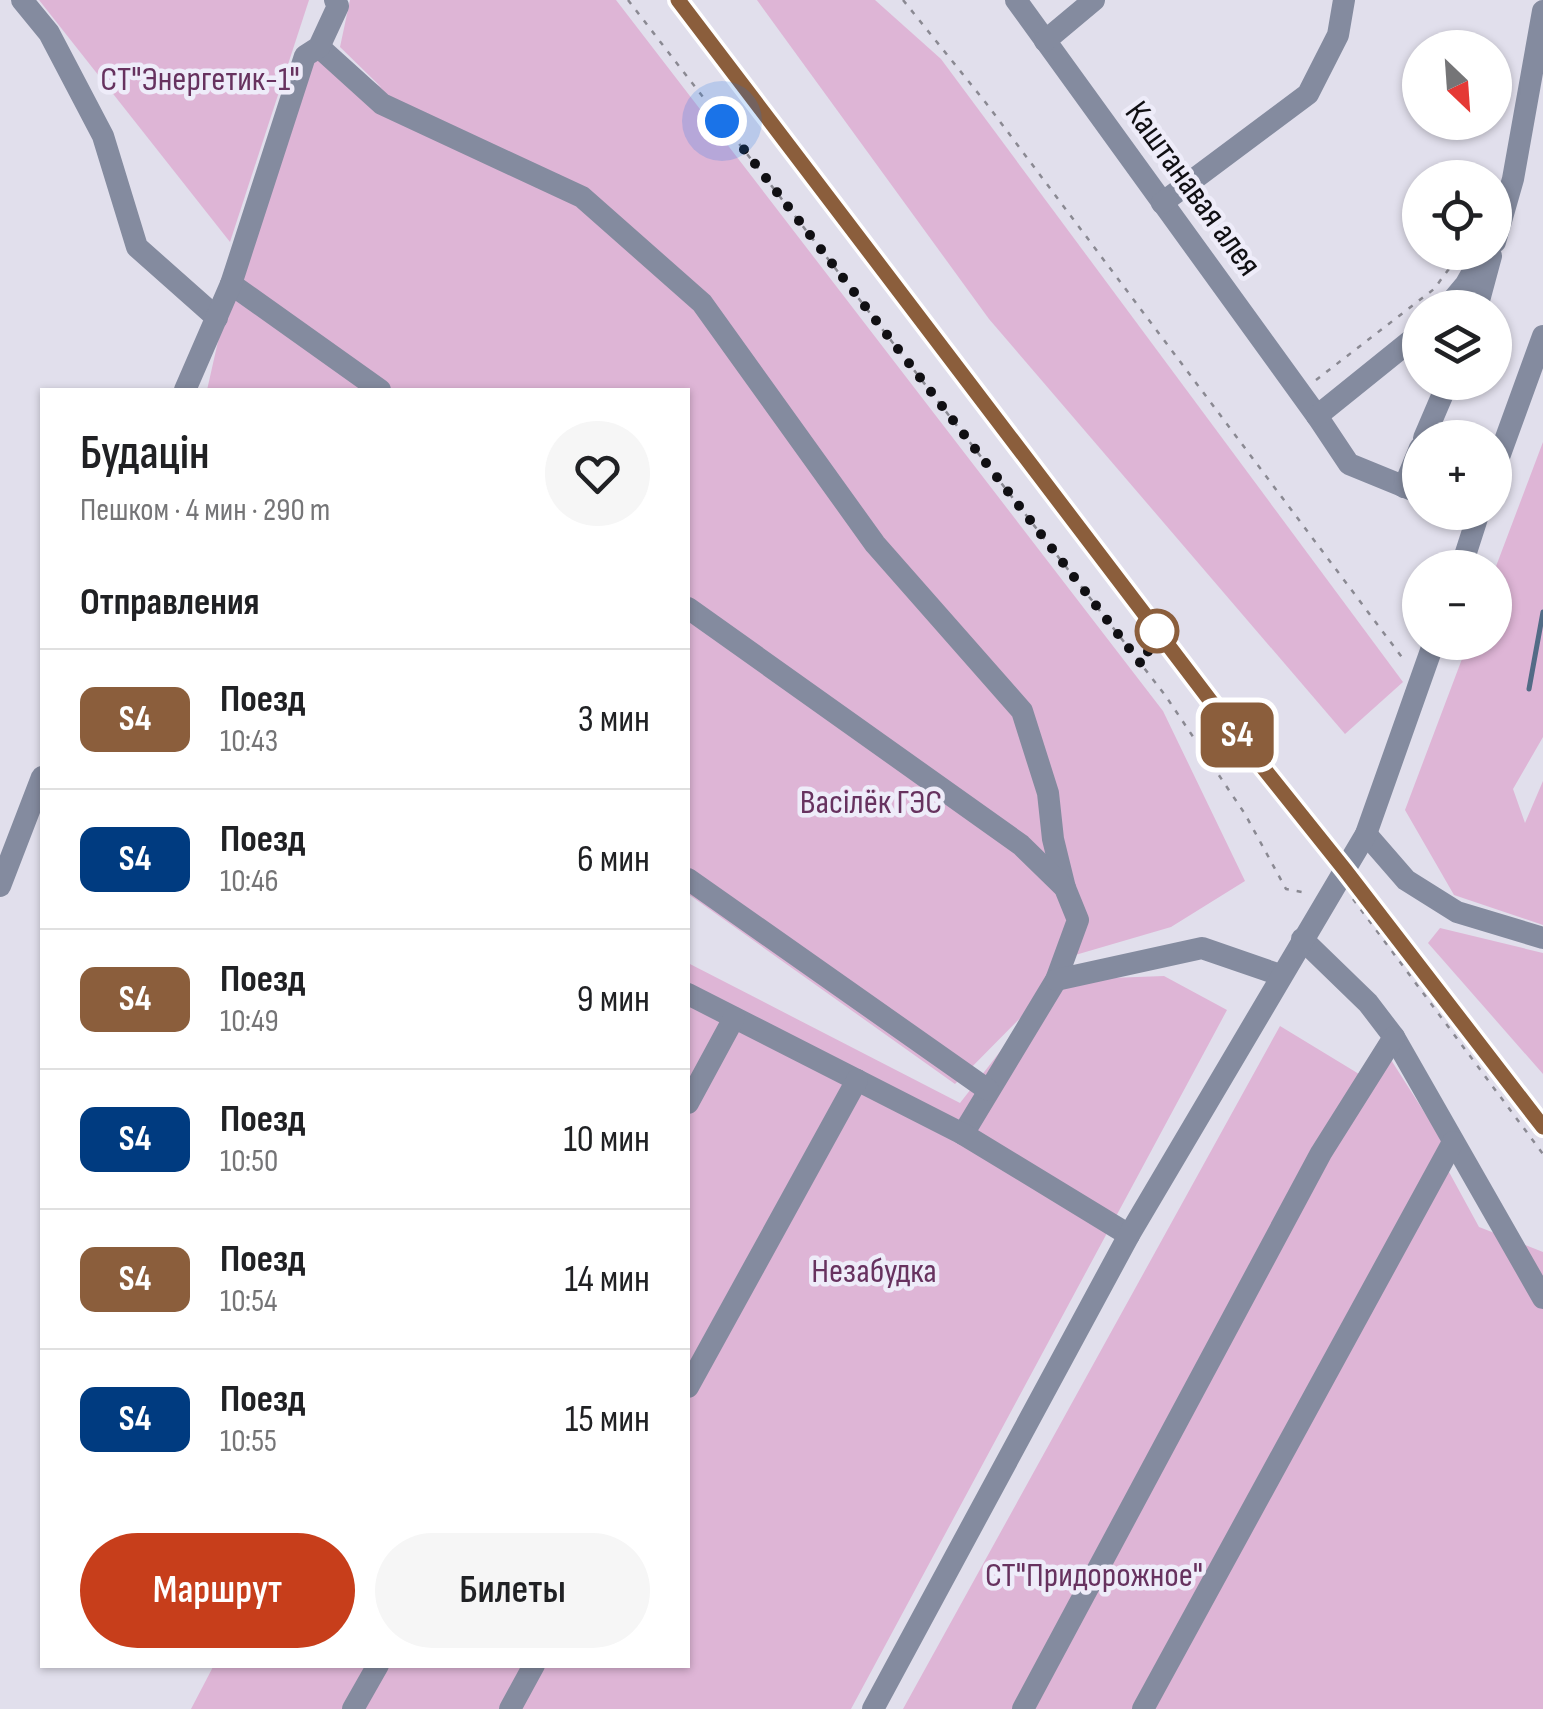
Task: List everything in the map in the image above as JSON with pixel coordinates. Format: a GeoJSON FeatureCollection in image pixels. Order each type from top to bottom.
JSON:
{"type":"FeatureCollection","features":[{"type":"Feature","properties":{"kind":"street"},"geometry":{"type":"LineString","coordinates":[[22,0],[49,33],[103,136],[137,247],[216,318]]}},
{"type":"Feature","properties":{"kind":"street"},"geometry":{"type":"LineString","coordinates":[[185,388],[231,284],[305,56],[319,48],[338,6],[335,0]]}},
{"type":"Feature","properties":{"kind":"street","name":"Каштанавая алея"},"geometry":{"type":"LineString","coordinates":[[1016,0],[1349,464],[1402,486]]}},
{"type":"Feature","properties":{"kind":"street"},"geometry":{"type":"LineString","coordinates":[[1045,41],[1094,0]]}},
{"type":"Feature","properties":{"kind":"street"},"geometry":{"type":"LineString","coordinates":[[1162,203],[1308,94],[1338,34],[1344,0]]}},
{"type":"Feature","properties":{"kind":"street"},"geometry":{"type":"LineString","coordinates":[[1512,185],[1543,11]]}},
{"type":"Feature","properties":{"kind":"street"},"geometry":{"type":"LineString","coordinates":[[319,48],[382,104],[582,197],[702,303],[875,544],[1022,710],[1048,793],[1053,839],[1078,920],[1056,980],[963,1134]]}},
{"type":"Feature","properties":{"kind":"street"},"geometry":{"type":"LineString","coordinates":[[231,284],[377,388]]}},
{"type":"Feature","properties":{"kind":"street"},"geometry":{"type":"LineString","coordinates":[[1512,421],[1543,336]]}},
{"type":"Feature","properties":{"kind":"street"},"geometry":{"type":"LineString","coordinates":[[1317,416],[1402,348]]}},
{"type":"Feature","properties":{"kind":"street"},"geometry":{"type":"LineString","coordinates":[[690,609],[1021,845],[1066,888]]}},
{"type":"Feature","properties":{"kind":"street"},"geometry":{"type":"LineString","coordinates":[[872,1709],[1128,1235],[1366,834],[1428,660]]}},
{"type":"Feature","properties":{"kind":"street"},"geometry":{"type":"LineString","coordinates":[[0,886],[40,783]]}},
{"type":"Feature","properties":{"kind":"street"},"geometry":{"type":"LineString","coordinates":[[1366,834],[1406,880],[1457,912],[1543,938]]}},
{"type":"Feature","properties":{"kind":"street"},"geometry":{"type":"LineString","coordinates":[[690,880],[988,1090]]}},
{"type":"Feature","properties":{"kind":"street"},"geometry":{"type":"LineString","coordinates":[[1302,939],[1368,1003],[1394,1037],[1543,1298]]}},
{"type":"Feature","properties":{"kind":"street"},"geometry":{"type":"LineString","coordinates":[[1056,980],[1202,948],[1280,975]]}},
{"type":"Feature","properties":{"kind":"street"},"geometry":{"type":"LineString","coordinates":[[690,995],[963,1134],[1128,1235]]}},
{"type":"Feature","properties":{"kind":"street"},"geometry":{"type":"LineString","coordinates":[[690,1099],[734,1018]]}},
{"type":"Feature","properties":{"kind":"street"},"geometry":{"type":"LineString","coordinates":[[1023,1709],[1321,1153],[1394,1037]]}},
{"type":"Feature","properties":{"kind":"street"},"geometry":{"type":"LineString","coordinates":[[690,1383],[857,1080]]}},
{"type":"Feature","properties":{"kind":"street"},"geometry":{"type":"LineString","coordinates":[[1142,1709],[1452,1142]]}},
{"type":"Feature","properties":{"kind":"street"},"geometry":{"type":"LineString","coordinates":[[354,1709],[376,1668]]}},
{"type":"Feature","properties":{"kind":"street"},"geometry":{"type":"LineString","coordinates":[[510,1709],[532,1668]]}},
{"type":"Feature","properties":{"kind":"path"},"geometry":{"type":"LineString","coordinates":[[628,0],[1166,695],[1245,814],[1286,888],[1328,897],[1350,896],[1359,904],[1543,1154]]}},
{"type":"Feature","properties":{"kind":"path"},"geometry":{"type":"LineString","coordinates":[[904,0],[1022,150],[1420,681]]}},
{"type":"Feature","properties":{"kind":"path"},"geometry":{"type":"LineString","coordinates":[[1300,393],[1434,289],[1448,270]]}},
{"type":"Feature","properties":{"kind":"green space","name":"СТ\"Энергетик-1\""},"geometry":{"type":"Polygon","coordinates":[[[39,0],[309,0],[230,242],[39,0]]]}},
{"type":"Feature","properties":{"kind":"green space"},"geometry":{"type":"Polygon","coordinates":[[[350,0],[616,0],[1163,711],[1245,881],[1171,927],[1065,958],[1056,980],[1164,976],[1227,1010],[851,1709],[191,1709],[212,1668],[690,1668],[690,964],[960,1103],[1048,990],[955,1084],[690,895],[690,388],[207,388],[231,284],[319,47],[381,87],[340,47],[350,0]]]}},
{"type":"Feature","properties":{"kind":"green space"},"geometry":{"type":"Polygon","coordinates":[[[757,0],[875,0],[941,59],[1403,682],[1345,734],[989,319],[757,0]]]}},
{"type":"Feature","properties":{"kind":"green space"},"geometry":{"type":"Polygon","coordinates":[[[1543,442],[1543,737],[1513,789],[1525,823],[1543,781],[1543,925],[1454,895],[1405,810],[1462,660],[1512,660],[1512,550],[1502,550],[1543,442]]]}},
{"type":"Feature","properties":{"kind":"green space"},"geometry":{"type":"Polygon","coordinates":[[[1440,928],[1543,953],[1543,1074],[1428,943],[1440,928]]]}},
{"type":"Feature","properties":{"kind":"green space","name":"СТ\"Придорожное\""},"geometry":{"type":"Polygon","coordinates":[[[1280,1026],[1359,1074],[1379,1041],[1442,1140],[1437,1150],[1479,1227],[1543,1252],[1543,1709],[903,1709],[1280,1026]]]}},
{"type":"Feature","properties":{"kind":"waterway"},"geometry":{"type":"LineString","coordinates":[[1529,689],[1543,612]]}},
{"type":"Feature","properties":{"kind":"railway"},"geometry":{"type":"LineString","coordinates":[[678,0],[1225,721],[1543,1127]]}},
{"type":"Feature","properties":{"kind":"train","name":"S4"},"geometry":{"type":"LineString","coordinates":[[678,0],[1225,720],[1543,1127]]}},
{"type":"Feature","properties":{"kind":"route"},"geometry":{"type":"LineString","coordinates":[[722,121],[1142,665],[1157,631]]}},
{"type":"Feature","properties":{"kind":"park label","name":"Васілёк ГЭС"},"geometry":{"type":"Point","coordinates":[871,801]}},
{"type":"Feature","properties":{"kind":"park label","name":"Незабудка"},"geometry":{"type":"Point","coordinates":[874,1270]}}]}
